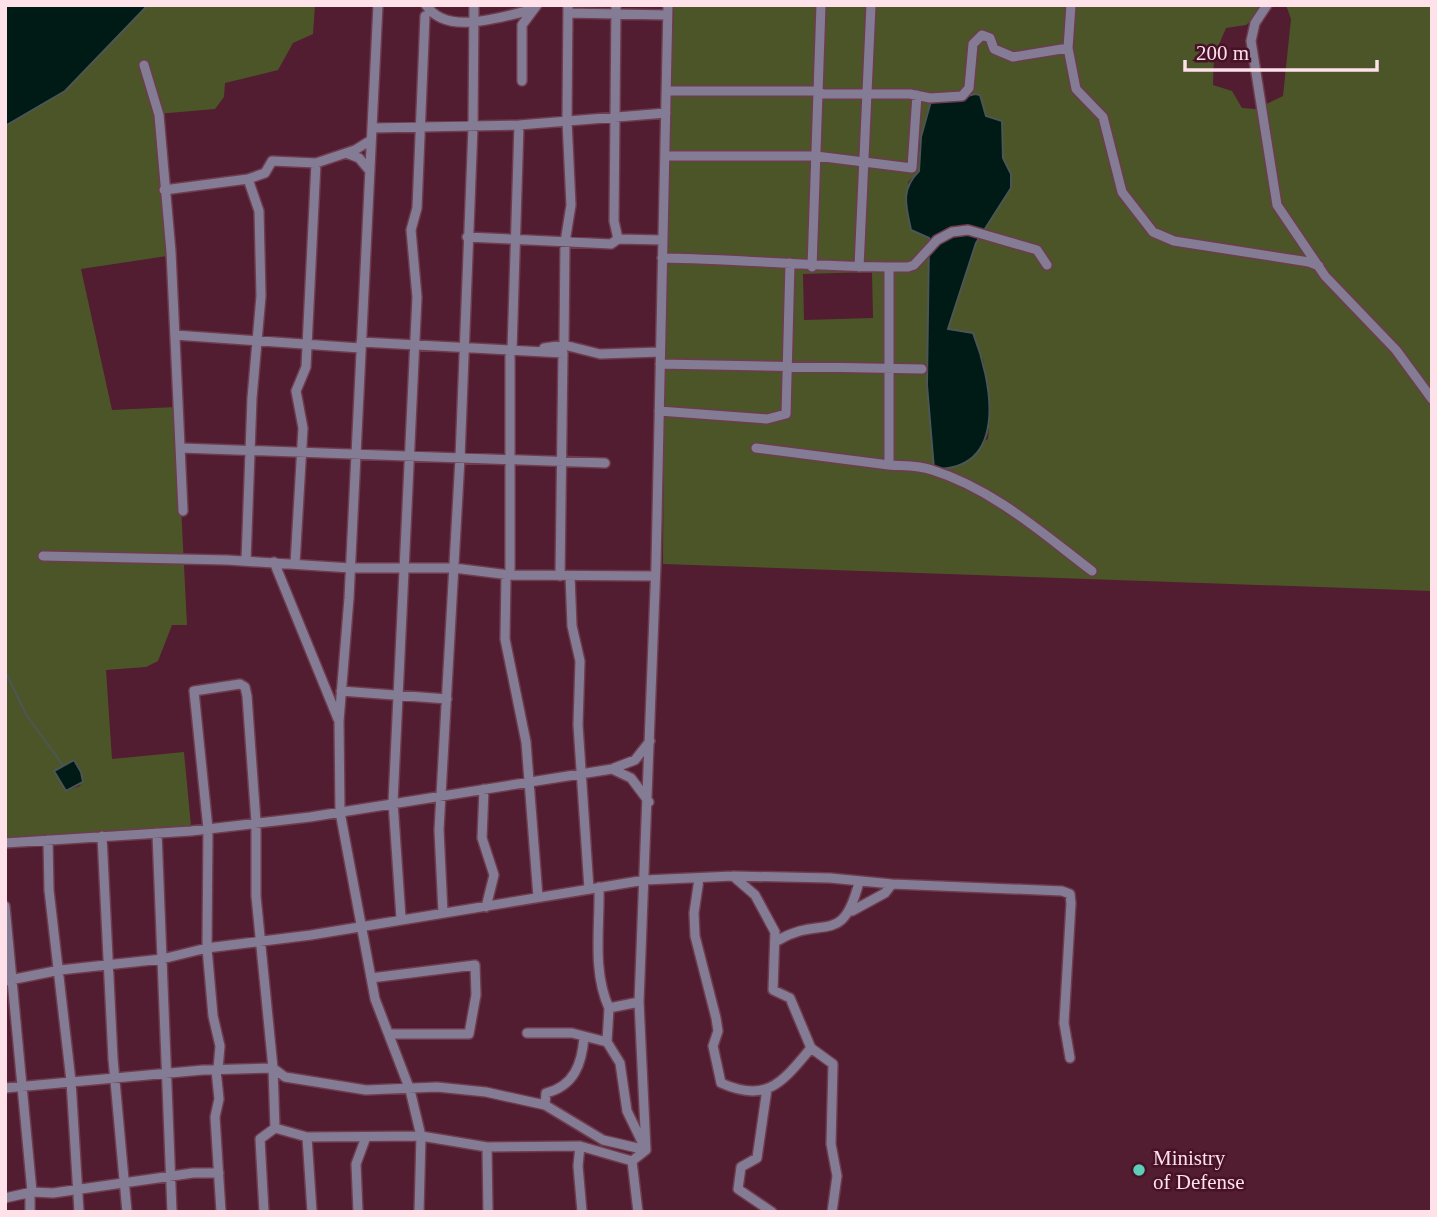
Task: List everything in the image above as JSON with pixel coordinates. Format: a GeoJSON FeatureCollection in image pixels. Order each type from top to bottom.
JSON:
{"type":"FeatureCollection","features":[{"type":"Feature","properties":{"kind":"street"},"geometry":{"type":"LineString","coordinates":[[378,5],[351,568],[339,721],[340,812],[374,999],[410,1090],[421,1136],[419,1212]]}},
{"type":"Feature","properties":{"kind":"street"},"geometry":{"type":"LineString","coordinates":[[426,5],[434,17],[448,23],[535,8]]}},
{"type":"Feature","properties":{"kind":"street"},"geometry":{"type":"LineString","coordinates":[[443,913],[439,865],[441,795],[460,458],[462,347],[473,127],[474,5]]}},
{"type":"Feature","properties":{"kind":"street"},"geometry":{"type":"LineString","coordinates":[[812,267],[821,5]]}},
{"type":"Feature","properties":{"kind":"street"},"geometry":{"type":"LineString","coordinates":[[859,267],[871,5]]}},
{"type":"Feature","properties":{"kind":"street"},"geometry":{"type":"LineString","coordinates":[[1071,5],[1068,48],[1076,89],[1103,117],[1122,191],[1153,233],[1174,241],[1309,262],[1319,267]]}},
{"type":"Feature","properties":{"kind":"street"},"geometry":{"type":"LineString","coordinates":[[1267,5],[1255,23],[1251,41],[1277,205],[1319,267],[1396,350],[1432,399]]}},
{"type":"Feature","properties":{"kind":"street"},"geometry":{"type":"LineString","coordinates":[[523,81],[522,25],[535,8]]}},
{"type":"Feature","properties":{"kind":"street"},"geometry":{"type":"LineString","coordinates":[[564,345],[565,242],[571,205],[567,121],[568,9],[667,10],[649,802],[639,1002],[646,1150]]}},
{"type":"Feature","properties":{"kind":"street"},"geometry":{"type":"LineString","coordinates":[[616,10],[614,221],[618,239]]}},
{"type":"Feature","properties":{"kind":"street"},"geometry":{"type":"LineString","coordinates":[[401,918],[393,802],[417,297],[411,230],[417,208],[425,16]]}},
{"type":"Feature","properties":{"kind":"street"},"geometry":{"type":"LineString","coordinates":[[666,91],[817,91],[823,94],[917,95],[930,98],[962,96],[970,88],[973,44],[982,35],[990,38],[994,49],[1013,57],[1068,48]]}},
{"type":"Feature","properties":{"kind":"street"},"geometry":{"type":"LineString","coordinates":[[144,65],[159,115],[175,335],[183,511]]}},
{"type":"Feature","properties":{"kind":"street"},"geometry":{"type":"LineString","coordinates":[[665,156],[816,156],[912,168],[917,95]]}},
{"type":"Feature","properties":{"kind":"street"},"geometry":{"type":"LineString","coordinates":[[372,128],[519,125],[666,113]]}},
{"type":"Feature","properties":{"kind":"street"},"geometry":{"type":"LineString","coordinates":[[519,125],[511,353],[507,651],[518,699],[530,780],[538,897]]}},
{"type":"Feature","properties":{"kind":"street"},"geometry":{"type":"LineString","coordinates":[[164,190],[248,179],[265,173],[277,159],[316,163],[346,153],[371,140]]}},
{"type":"Feature","properties":{"kind":"street"},"geometry":{"type":"LineString","coordinates":[[346,153],[359,158],[370,171]]}},
{"type":"Feature","properties":{"kind":"street"},"geometry":{"type":"LineString","coordinates":[[295,564],[302,413],[296,391],[306,372],[316,163]]}},
{"type":"Feature","properties":{"kind":"street"},"geometry":{"type":"LineString","coordinates":[[246,561],[261,296],[258,211],[248,179]]}},
{"type":"Feature","properties":{"kind":"street"},"geometry":{"type":"LineString","coordinates":[[662,258],[790,263],[812,267],[914,265],[937,240],[953,232],[968,230],[1037,250],[1047,265]]}},
{"type":"Feature","properties":{"kind":"street"},"geometry":{"type":"LineString","coordinates":[[467,237],[611,244],[618,239],[663,240]]}},
{"type":"Feature","properties":{"kind":"street"},"geometry":{"type":"LineString","coordinates":[[659,411],[767,419],[786,414],[790,263]]}},
{"type":"Feature","properties":{"kind":"street"},"geometry":{"type":"LineString","coordinates":[[889,267],[889,465]]}},
{"type":"Feature","properties":{"kind":"street"},"geometry":{"type":"LineString","coordinates":[[175,335],[306,345],[414,344],[564,353],[562,463],[565,576],[580,661],[580,772],[594,888],[598,967],[602,993],[609,1008],[607,1042],[620,1063],[622,1094],[630,1120],[646,1150]]}},
{"type":"Feature","properties":{"kind":"street"},"geometry":{"type":"LineString","coordinates":[[462,347],[493,345],[511,353],[564,345],[600,354],[660,352]]}},
{"type":"Feature","properties":{"kind":"street"},"geometry":{"type":"LineString","coordinates":[[660,364],[922,369]]}},
{"type":"Feature","properties":{"kind":"street"},"geometry":{"type":"LineString","coordinates":[[181,448],[605,464]]}},
{"type":"Feature","properties":{"kind":"street"},"geometry":{"type":"LineString","coordinates":[[757,448],[930,469],[966,484],[1018,512],[1092,571]]}},
{"type":"Feature","properties":{"kind":"street"},"geometry":{"type":"LineString","coordinates":[[43,556],[274,562],[351,568],[454,568],[508,575],[655,576]]}},
{"type":"Feature","properties":{"kind":"street"},"geometry":{"type":"LineString","coordinates":[[274,562],[339,721]]}},
{"type":"Feature","properties":{"kind":"street"},"geometry":{"type":"LineString","coordinates":[[221,1212],[217,1069],[219,1046],[213,1016],[207,948],[208,829],[194,691],[232,684],[245,687],[247,696],[256,822],[260,941],[274,1068],[275,1128]]}},
{"type":"Feature","properties":{"kind":"street"},"geometry":{"type":"LineString","coordinates":[[341,691],[447,699]]}},
{"type":"Feature","properties":{"kind":"street"},"geometry":{"type":"LineString","coordinates":[[5,843],[208,829],[340,812],[612,769],[635,760],[650,741]]}},
{"type":"Feature","properties":{"kind":"street"},"geometry":{"type":"LineString","coordinates":[[612,769],[631,778],[649,802]]}},
{"type":"Feature","properties":{"kind":"street"},"geometry":{"type":"LineString","coordinates":[[484,789],[482,838],[494,875],[486,907]]}},
{"type":"Feature","properties":{"kind":"street"},"geometry":{"type":"LineString","coordinates":[[156,833],[172,1212]]}},
{"type":"Feature","properties":{"kind":"street"},"geometry":{"type":"LineString","coordinates":[[102,836],[108,965],[127,1212]]}},
{"type":"Feature","properties":{"kind":"street"},"geometry":{"type":"LineString","coordinates":[[48,840],[49,890],[61,970],[79,1212]]}},
{"type":"Feature","properties":{"kind":"street"},"geometry":{"type":"LineString","coordinates":[[10,980],[61,970],[162,959],[207,948],[486,907],[645,880],[733,876],[1062,891],[1070,894],[1064,1023],[1070,1058]]}},
{"type":"Feature","properties":{"kind":"street"},"geometry":{"type":"LineString","coordinates":[[733,876],[755,895],[777,940],[772,966],[773,990],[790,998],[811,1048],[833,1064],[831,1144],[837,1176],[832,1212]]}},
{"type":"Feature","properties":{"kind":"street"},"geometry":{"type":"LineString","coordinates":[[699,879],[694,913],[695,936],[716,1018],[718,1031],[713,1046],[721,1083],[740,1092],[766,1089],[790,1076],[811,1048]]}},
{"type":"Feature","properties":{"kind":"street"},"geometry":{"type":"LineString","coordinates":[[852,911],[859,882]]}},
{"type":"Feature","properties":{"kind":"street"},"geometry":{"type":"LineString","coordinates":[[777,940],[805,929],[834,926],[852,911],[885,893],[892,884]]}},
{"type":"Feature","properties":{"kind":"street"},"geometry":{"type":"LineString","coordinates":[[5,906],[31,1193],[30,1212]]}},
{"type":"Feature","properties":{"kind":"street"},"geometry":{"type":"LineString","coordinates":[[371,978],[475,965],[476,995],[470,1034],[389,1034]]}},
{"type":"Feature","properties":{"kind":"street"},"geometry":{"type":"LineString","coordinates":[[609,1008],[639,1002]]}},
{"type":"Feature","properties":{"kind":"street"},"geometry":{"type":"LineString","coordinates":[[527,1033],[572,1033],[607,1042]]}},
{"type":"Feature","properties":{"kind":"street"},"geometry":{"type":"LineString","coordinates":[[545,1105],[546,1093],[561,1089],[576,1074],[584,1037]]}},
{"type":"Feature","properties":{"kind":"street"},"geometry":{"type":"LineString","coordinates":[[5,1088],[217,1069],[274,1068],[285,1077],[366,1090],[437,1087],[486,1092],[545,1105],[603,1140],[646,1150]]}},
{"type":"Feature","properties":{"kind":"street"},"geometry":{"type":"LineString","coordinates":[[766,1089],[757,1158],[741,1167],[738,1189],[772,1212]]}},
{"type":"Feature","properties":{"kind":"street"},"geometry":{"type":"LineString","coordinates":[[275,1128],[307,1137],[421,1136],[487,1147],[580,1146],[632,1161]]}},
{"type":"Feature","properties":{"kind":"street"},"geometry":{"type":"LineString","coordinates":[[264,1212],[260,1139],[275,1128]]}},
{"type":"Feature","properties":{"kind":"street"},"geometry":{"type":"LineString","coordinates":[[307,1137],[312,1212]]}},
{"type":"Feature","properties":{"kind":"street"},"geometry":{"type":"LineString","coordinates":[[358,1212],[356,1164],[366,1137]]}},
{"type":"Feature","properties":{"kind":"street"},"geometry":{"type":"LineString","coordinates":[[580,1146],[578,1166],[582,1212]]}},
{"type":"Feature","properties":{"kind":"street"},"geometry":{"type":"LineString","coordinates":[[487,1147],[488,1212]]}},
{"type":"Feature","properties":{"kind":"street"},"geometry":{"type":"LineString","coordinates":[[632,1161],[646,1150]]}},
{"type":"Feature","properties":{"kind":"street"},"geometry":{"type":"LineString","coordinates":[[632,1161],[638,1212]]}},
{"type":"Feature","properties":{"kind":"street"},"geometry":{"type":"LineString","coordinates":[[5,1198],[219,1173]]}},
{"type":"Feature","properties":{"kind":"green space"},"geometry":{"type":"Polygon","coordinates":[[[5,5],[315,5],[313,34],[293,43],[278,70],[225,83],[224,97],[215,109],[157,114],[167,256],[81,269],[112,410],[176,407],[187,625],[172,625],[158,661],[146,667],[106,670],[112,759],[184,752],[191,826],[5,843],[5,5]],[[78,765],[54,771],[66,791],[80,786],[83,778],[78,765]]]}},
{"type":"Feature","properties":{"kind":"green space"},"geometry":{"type":"Polygon","coordinates":[[[674,5],[1269,5],[1246,25],[1226,28],[1214,56],[1213,85],[1232,91],[1242,108],[1256,109],[1283,96],[1291,19],[1286,5],[1432,5],[1432,591],[663,564],[665,246],[674,5]],[[980,95],[946,102],[927,111],[919,145],[919,171],[908,182],[911,230],[929,238],[927,385],[934,469],[988,439],[990,414],[983,359],[961,330],[948,330],[976,243],[1011,188],[1011,174],[1003,158],[1002,121],[986,116],[980,95]],[[872,272],[803,274],[804,320],[873,318],[872,272]]]}},
{"type":"Feature","properties":{"kind":"shaded area"},"geometry":{"type":"Polygon","coordinates":[[[5,5],[148,5],[65,91],[5,126],[5,5]]]}},
{"type":"Feature","properties":{"kind":"shaded area"},"geometry":{"type":"Polygon","coordinates":[[[980,95],[986,116],[1002,121],[1003,158],[1011,174],[1011,188],[976,243],[948,329],[973,333],[985,374],[989,419],[985,439],[975,455],[959,465],[934,469],[927,385],[929,238],[911,230],[906,199],[909,185],[919,171],[921,137],[931,101],[946,102],[980,95]]]}},
{"type":"Feature","properties":{"kind":"shaded area"},"geometry":{"type":"Polygon","coordinates":[[[74,760],[83,782],[66,791],[54,771],[74,760]]]}},
{"type":"Feature","properties":{"kind":"waterway"},"geometry":{"type":"LineString","coordinates":[[5,671],[27,716],[63,765]]}},
{"type":"Feature","properties":{"kind":"place","name":"Ministry of Defense"},"geometry":{"type":"Point","coordinates":[1139,1170]}}]}
